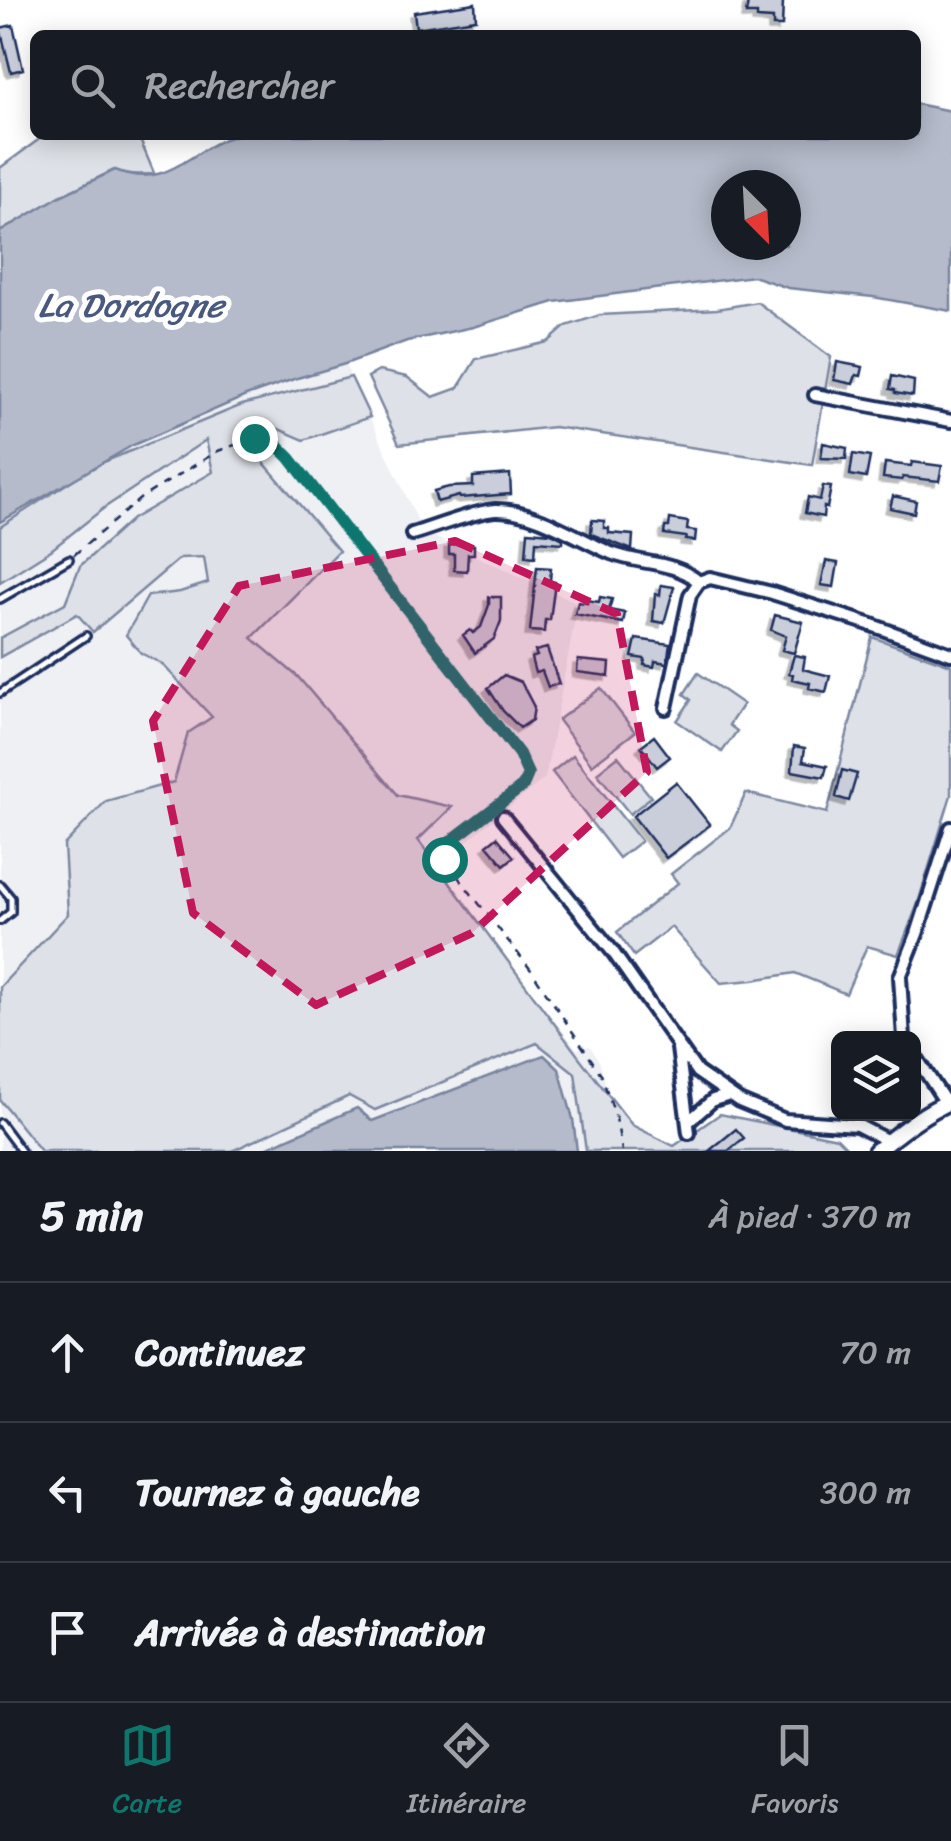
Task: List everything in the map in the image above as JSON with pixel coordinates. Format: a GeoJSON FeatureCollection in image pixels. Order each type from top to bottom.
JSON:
{"type":"FeatureCollection","features":[{"type":"Feature","properties":{"kind":"main road"},"geometry":{"type":"LineString","coordinates":[[882,1146],[948,1102]]}},
{"type":"Feature","properties":{"kind":"street"},"geometry":{"type":"LineString","coordinates":[[814,395],[951,421]]}},
{"type":"Feature","properties":{"kind":"street"},"geometry":{"type":"LineString","coordinates":[[412,534],[492,510],[517,512],[615,554],[686,571],[699,582]]}},
{"type":"Feature","properties":{"kind":"street"},"geometry":{"type":"LineString","coordinates":[[666,708],[690,594],[699,582],[710,578],[772,593],[951,654]]}},
{"type":"Feature","properties":{"kind":"street"},"geometry":{"type":"LineString","coordinates":[[503,817],[613,952],[697,1072],[739,1101],[785,1120],[857,1125],[882,1146]]}},
{"type":"Feature","properties":{"kind":"street"},"geometry":{"type":"LineString","coordinates":[[904,1031],[900,978],[951,828]]}},
{"type":"Feature","properties":{"kind":"street"},"geometry":{"type":"LineString","coordinates":[[677,1042],[688,1127],[713,1100],[730,1095]]}},
{"type":"Feature","properties":{"kind":"street"},"geometry":{"type":"LineString","coordinates":[[921,1064],[948,1102]]}},
{"type":"Feature","properties":{"kind":"lane"},"geometry":{"type":"LineString","coordinates":[[0,600],[69,560]]}},
{"type":"Feature","properties":{"kind":"lane"},"geometry":{"type":"LineString","coordinates":[[0,693],[86,636]]}},
{"type":"Feature","properties":{"kind":"lane"},"geometry":{"type":"LineString","coordinates":[[0,885],[11,898],[11,912],[0,921]]}},
{"type":"Feature","properties":{"kind":"lane"},"geometry":{"type":"LineString","coordinates":[[0,1124],[21,1151]]}},
{"type":"Feature","properties":{"kind":"path"},"geometry":{"type":"LineString","coordinates":[[69,560],[141,498],[218,451],[254,438],[272,440],[290,458],[519,754],[528,774],[523,786],[452,840],[444,859],[532,970],[601,1074],[622,1151]]}},
{"type":"Feature","properties":{"kind":"highlighted area"},"geometry":{"type":"Polygon","coordinates":[[[455,541],[617,614],[647,772],[472,933],[316,1005],[193,913],[153,721],[239,586],[455,541]]]}},
{"type":"Feature","properties":{"kind":"shaded area"},"geometry":{"type":"Polygon","coordinates":[[[38,140],[140,140],[154,173],[134,175],[114,170],[0,232],[0,168],[38,140]]]}},
{"type":"Feature","properties":{"kind":"shaded area"},"geometry":{"type":"Polygon","coordinates":[[[757,302],[831,357],[812,465],[554,427],[399,444],[368,377],[379,371],[407,377],[433,397],[458,388],[476,359],[548,342],[566,326],[600,315],[717,309],[757,302]]]}},
{"type":"Feature","properties":{"kind":"shaded area"},"geometry":{"type":"Polygon","coordinates":[[[345,364],[423,532],[578,603],[545,778],[437,865],[471,916],[577,1049],[590,1046],[600,1063],[623,1151],[0,1151],[0,522],[91,468],[176,425],[294,379],[345,364]]]}},
{"type":"Feature","properties":{"kind":"shaded area"},"geometry":{"type":"Polygon","coordinates":[[[351,377],[370,417],[304,440],[260,421],[260,458],[339,551],[252,638],[298,677],[398,795],[452,807],[418,840],[632,1125],[674,1146],[720,1114],[837,1138],[846,1151],[586,1151],[575,1073],[537,1043],[375,1110],[349,1096],[232,1151],[41,1151],[0,1100],[0,987],[68,914],[64,845],[106,801],[174,782],[188,733],[212,717],[162,664],[141,653],[126,635],[148,596],[208,583],[204,557],[180,558],[93,632],[77,614],[0,657],[0,638],[65,603],[80,566],[132,519],[213,472],[206,440],[0,582],[0,527],[94,466],[242,405],[351,377]]]}},
{"type":"Feature","properties":{"kind":"shaded area"},"geometry":{"type":"Polygon","coordinates":[[[872,637],[951,665],[951,795],[898,955],[867,946],[846,994],[795,973],[721,983],[671,927],[634,956],[617,932],[678,883],[671,874],[730,828],[746,793],[827,813],[872,637]]]}},
{"type":"Feature","properties":{"kind":"shaded area"},"geometry":{"type":"Polygon","coordinates":[[[698,673],[743,704],[729,725],[737,731],[722,752],[677,721],[691,700],[684,694],[698,673]]]}},
{"type":"Feature","properties":{"kind":"shaded area"},"geometry":{"type":"Polygon","coordinates":[[[601,688],[635,732],[592,765],[558,720],[601,688]]]}},
{"type":"Feature","properties":{"kind":"shaded area"},"geometry":{"type":"Polygon","coordinates":[[[573,755],[641,841],[619,858],[552,772],[573,755]]]}},
{"type":"Feature","properties":{"kind":"shaded area"},"geometry":{"type":"Polygon","coordinates":[[[618,756],[651,797],[630,814],[597,773],[618,756]]]}},
{"type":"Feature","properties":{"kind":"water","name":"La Dordogne"},"geometry":{"type":"Polygon","coordinates":[[[921,105],[951,111],[951,311],[788,288],[753,276],[554,302],[473,327],[407,341],[246,396],[133,445],[0,522],[0,232],[60,196],[115,170],[151,175],[222,140],[921,140],[921,105]]]}},
{"type":"Feature","properties":{"kind":"water"},"geometry":{"type":"Polygon","coordinates":[[[544,1055],[559,1069],[577,1151],[259,1151],[357,1108],[372,1121],[544,1055]]]}},
{"type":"Feature","properties":{"kind":"building"},"geometry":{"type":"Polygon","coordinates":[[[748,2],[783,2],[782,26],[773,26],[773,19],[746,14],[748,2]]]}},
{"type":"Feature","properties":{"kind":"building"},"geometry":{"type":"Polygon","coordinates":[[[475,3],[476,19],[416,28],[414,12],[475,3]]]}},
{"type":"Feature","properties":{"kind":"building"},"geometry":{"type":"Polygon","coordinates":[[[13,25],[23,69],[11,72],[0,28],[13,25]]]}},
{"type":"Feature","properties":{"kind":"building"},"geometry":{"type":"Polygon","coordinates":[[[837,362],[863,367],[861,376],[856,375],[853,384],[834,380],[837,362]]]}},
{"type":"Feature","properties":{"kind":"building"},"geometry":{"type":"Polygon","coordinates":[[[892,376],[914,381],[913,396],[890,389],[892,376]]]}},
{"type":"Feature","properties":{"kind":"building"},"geometry":{"type":"Polygon","coordinates":[[[823,443],[847,448],[846,459],[821,458],[823,443]]]}},
{"type":"Feature","properties":{"kind":"building"},"geometry":{"type":"Polygon","coordinates":[[[853,454],[870,457],[866,478],[850,475],[853,454]]]}},
{"type":"Feature","properties":{"kind":"building"},"geometry":{"type":"Polygon","coordinates":[[[912,462],[942,466],[939,481],[883,478],[885,463],[911,466],[912,462]]]}},
{"type":"Feature","properties":{"kind":"building"},"geometry":{"type":"Polygon","coordinates":[[[510,474],[511,494],[459,496],[437,502],[434,491],[473,486],[473,477],[510,474]]]}},
{"type":"Feature","properties":{"kind":"building"},"geometry":{"type":"Polygon","coordinates":[[[823,486],[831,487],[823,517],[805,513],[808,497],[820,500],[823,486]]]}},
{"type":"Feature","properties":{"kind":"building"},"geometry":{"type":"Polygon","coordinates":[[[893,496],[916,501],[914,513],[890,508],[893,496]]]}},
{"type":"Feature","properties":{"kind":"building"},"geometry":{"type":"Polygon","coordinates":[[[670,519],[688,522],[687,530],[696,531],[695,541],[664,534],[670,519]]]}},
{"type":"Feature","properties":{"kind":"building"},"geometry":{"type":"Polygon","coordinates":[[[592,520],[604,521],[609,533],[633,535],[632,550],[591,534],[592,520]]]}},
{"type":"Feature","properties":{"kind":"building"},"geometry":{"type":"Polygon","coordinates":[[[528,531],[551,533],[563,539],[563,543],[536,541],[535,557],[526,556],[528,531]]]}},
{"type":"Feature","properties":{"kind":"building"},"geometry":{"type":"Polygon","coordinates":[[[449,544],[474,545],[474,554],[468,554],[467,571],[454,570],[454,554],[449,554],[449,544]]]}},
{"type":"Feature","properties":{"kind":"building"},"geometry":{"type":"Polygon","coordinates":[[[826,561],[838,563],[834,587],[821,585],[826,561]]]}},
{"type":"Feature","properties":{"kind":"building"},"geometry":{"type":"Polygon","coordinates":[[[537,567],[551,568],[550,581],[555,582],[550,620],[545,620],[544,632],[530,631],[537,567]]]}},
{"type":"Feature","properties":{"kind":"building"},"geometry":{"type":"Polygon","coordinates":[[[661,585],[674,587],[664,623],[653,621],[655,594],[660,595],[661,585]]]}},
{"type":"Feature","properties":{"kind":"building"},"geometry":{"type":"Polygon","coordinates":[[[489,597],[501,597],[501,621],[494,639],[475,653],[463,635],[481,627],[489,597]]]}},
{"type":"Feature","properties":{"kind":"building"},"geometry":{"type":"Polygon","coordinates":[[[600,597],[612,599],[609,610],[625,613],[623,623],[575,614],[578,602],[599,602],[600,597]]]}},
{"type":"Feature","properties":{"kind":"building"},"geometry":{"type":"Polygon","coordinates":[[[775,615],[803,622],[794,653],[782,650],[786,636],[771,630],[775,615]]]}},
{"type":"Feature","properties":{"kind":"building"},"geometry":{"type":"Polygon","coordinates":[[[636,639],[670,644],[667,663],[655,661],[654,667],[644,665],[645,659],[632,657],[636,639]]]}},
{"type":"Feature","properties":{"kind":"building"},"geometry":{"type":"Polygon","coordinates":[[[547,648],[559,684],[548,687],[542,671],[535,673],[531,658],[537,656],[535,651],[547,648]]]}},
{"type":"Feature","properties":{"kind":"building"},"geometry":{"type":"Polygon","coordinates":[[[794,655],[805,657],[803,669],[830,676],[826,692],[792,679],[793,674],[789,673],[794,655]]]}},
{"type":"Feature","properties":{"kind":"building"},"geometry":{"type":"Polygon","coordinates":[[[578,660],[610,663],[609,676],[577,672],[578,660]]]}},
{"type":"Feature","properties":{"kind":"building"},"geometry":{"type":"Polygon","coordinates":[[[504,675],[521,682],[534,707],[532,720],[520,728],[488,688],[504,675]]]}},
{"type":"Feature","properties":{"kind":"building"},"geometry":{"type":"Polygon","coordinates":[[[654,736],[670,757],[657,767],[641,746],[654,736]]]}},
{"type":"Feature","properties":{"kind":"building"},"geometry":{"type":"Polygon","coordinates":[[[794,746],[805,748],[803,761],[827,766],[824,777],[792,771],[794,746]]]}},
{"type":"Feature","properties":{"kind":"building"},"geometry":{"type":"Polygon","coordinates":[[[842,770],[857,774],[849,801],[836,797],[842,770]]]}},
{"type":"Feature","properties":{"kind":"building"},"geometry":{"type":"Polygon","coordinates":[[[676,782],[710,825],[666,858],[633,816],[676,782]]]}},
{"type":"Feature","properties":{"kind":"building"},"geometry":{"type":"Polygon","coordinates":[[[497,837],[514,857],[504,865],[487,845],[497,837]]]}},
{"type":"Feature","properties":{"kind":"building"},"geometry":{"type":"Polygon","coordinates":[[[736,1129],[744,1138],[728,1151],[709,1151],[736,1129]]]}},
{"type":"Feature","properties":{"kind":"route"},"geometry":{"type":"LineString","coordinates":[[254,438],[272,440],[290,458],[519,754],[528,774],[523,786],[452,840],[444,859]]}}]}
